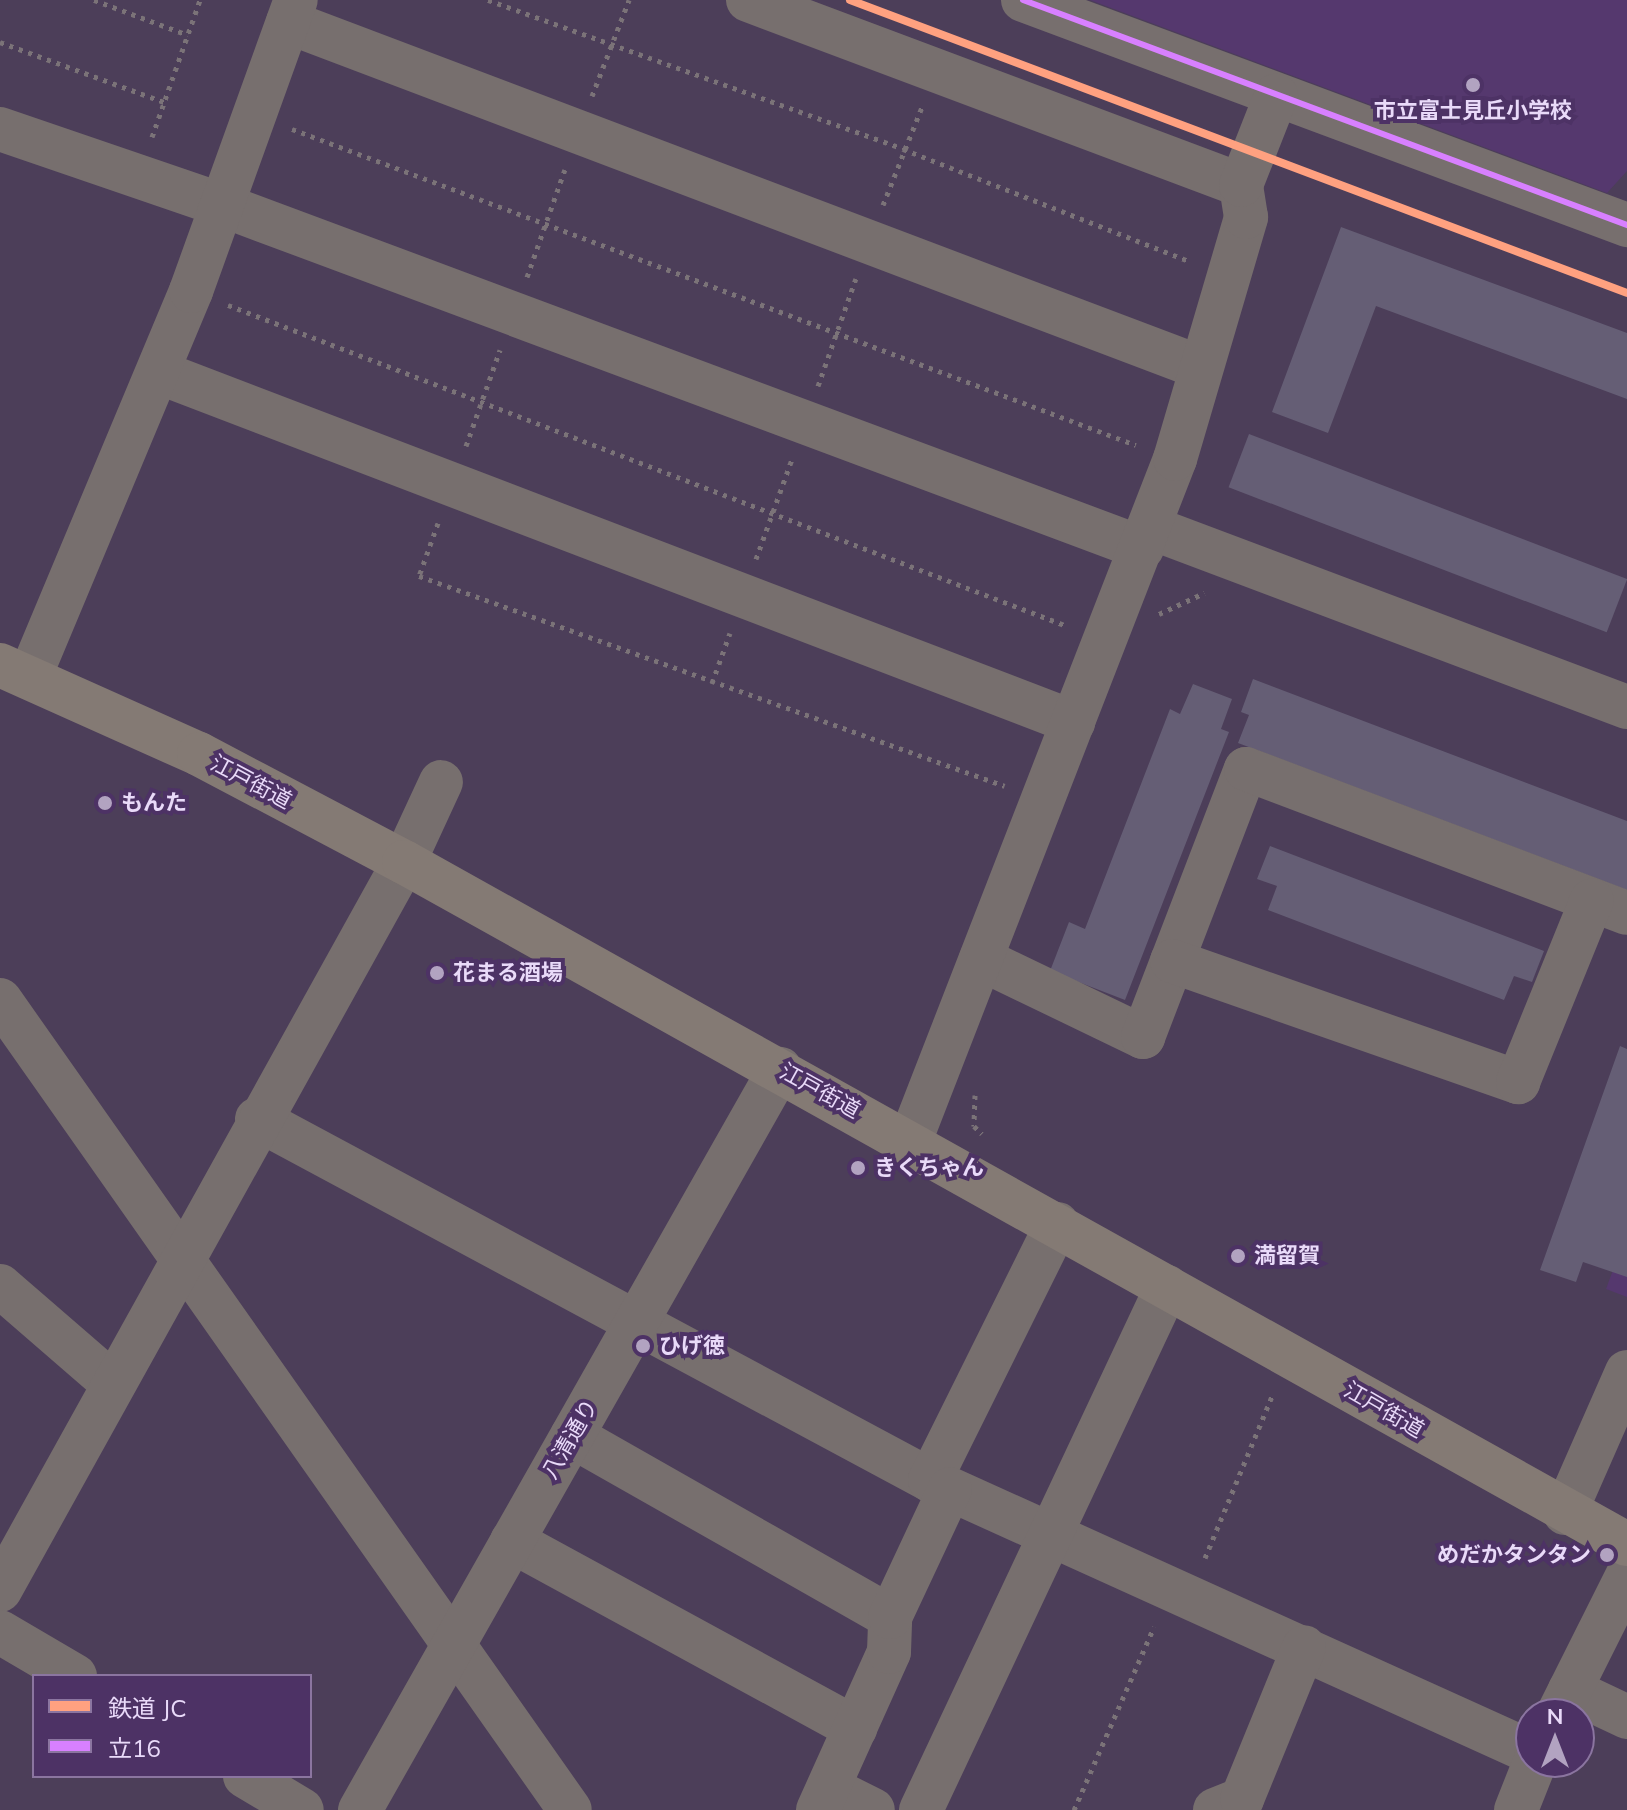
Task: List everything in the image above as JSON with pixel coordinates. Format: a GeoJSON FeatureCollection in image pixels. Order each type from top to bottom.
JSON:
{"type":"FeatureCollection","features":[{"type":"Feature","properties":{"kind":"main road","name":"江戸街道"},"geometry":{"type":"LineString","coordinates":[[15,671],[199,754],[404,862],[910,1141],[1565,1513],[1627,1544]]}},
{"type":"Feature","properties":{"kind":"street"},"geometry":{"type":"LineString","coordinates":[[748,0],[939,69],[1241,185]]}},
{"type":"Feature","properties":{"kind":"street"},"geometry":{"type":"LineString","coordinates":[[1023,0],[1627,225]]}},
{"type":"Feature","properties":{"kind":"street"},"geometry":{"type":"LineString","coordinates":[[15,671],[158,372],[191,291],[292,11],[579,133],[1199,367]]}},
{"type":"Feature","properties":{"kind":"street"},"geometry":{"type":"LineString","coordinates":[[910,1141],[1175,459],[1225,275],[1246,217],[1241,185],[1276,96]]}},
{"type":"Feature","properties":{"kind":"street"},"geometry":{"type":"LineString","coordinates":[[0,129],[137,179],[222,205],[805,421],[1627,707]]}},
{"type":"Feature","properties":{"kind":"street"},"geometry":{"type":"LineString","coordinates":[[158,372],[1073,722]]}},
{"type":"Feature","properties":{"kind":"street"},"geometry":{"type":"LineString","coordinates":[[981,959],[1143,1037],[1172,961],[1246,769],[1609,907],[1518,1082],[1172,961]]}},
{"type":"Feature","properties":{"kind":"street"},"geometry":{"type":"LineString","coordinates":[[0,1590],[184,1258],[257,1119],[404,862],[441,782]]}},
{"type":"Feature","properties":{"kind":"street"},"geometry":{"type":"LineString","coordinates":[[0,1000],[570,1810]]}},
{"type":"Feature","properties":{"kind":"street","name":"八清通り"},"geometry":{"type":"LineString","coordinates":[[360,1810],[780,1069]]}},
{"type":"Feature","properties":{"kind":"street"},"geometry":{"type":"LineString","coordinates":[[257,1119],[638,1319],[940,1484],[1181,1590],[1515,1745]]}},
{"type":"Feature","properties":{"kind":"street"},"geometry":{"type":"LineString","coordinates":[[873,1810],[824,1799],[889,1652],[890,1617],[940,1484],[1057,1224]]}},
{"type":"Feature","properties":{"kind":"street"},"geometry":{"type":"LineString","coordinates":[[0,1286],[113,1384]]}},
{"type":"Feature","properties":{"kind":"street"},"geometry":{"type":"LineString","coordinates":[[921,1810],[1167,1287]]}},
{"type":"Feature","properties":{"kind":"street"},"geometry":{"type":"LineString","coordinates":[[1565,1513],[1627,1372]]}},
{"type":"Feature","properties":{"kind":"street"},"geometry":{"type":"LineString","coordinates":[[572,1436],[890,1617]]}},
{"type":"Feature","properties":{"kind":"street"},"geometry":{"type":"LineString","coordinates":[[512,1541],[855,1728]]}},
{"type":"Feature","properties":{"kind":"street"},"geometry":{"type":"LineString","coordinates":[[1566,1698],[1627,1576]]}},
{"type":"Feature","properties":{"kind":"street"},"geometry":{"type":"LineString","coordinates":[[0,1632],[72,1674]]}},
{"type":"Feature","properties":{"kind":"street"},"geometry":{"type":"LineString","coordinates":[[1215,1810],[1242,1799],[1304,1647]]}},
{"type":"Feature","properties":{"kind":"street"},"geometry":{"type":"LineString","coordinates":[[1595,1709],[1627,1717]]}},
{"type":"Feature","properties":{"kind":"street"},"geometry":{"type":"LineString","coordinates":[[248,1778],[302,1810]]}},
{"type":"Feature","properties":{"kind":"street"},"geometry":{"type":"LineString","coordinates":[[1516,1810],[1529,1778]]}},
{"type":"Feature","properties":{"kind":"path"},"geometry":{"type":"LineString","coordinates":[[94,0],[188,35]]}},
{"type":"Feature","properties":{"kind":"path"},"geometry":{"type":"LineString","coordinates":[[137,179],[200,0]]}},
{"type":"Feature","properties":{"kind":"path"},"geometry":{"type":"LineString","coordinates":[[488,0],[903,149],[1225,275]]}},
{"type":"Feature","properties":{"kind":"path"},"geometry":{"type":"LineString","coordinates":[[629,0],[610,45],[419,576],[1043,799]]}},
{"type":"Feature","properties":{"kind":"path"},"geometry":{"type":"LineString","coordinates":[[0,42],[164,102]]}},
{"type":"Feature","properties":{"kind":"path"},"geometry":{"type":"LineString","coordinates":[[712,683],[903,149],[939,69]]}},
{"type":"Feature","properties":{"kind":"path"},"geometry":{"type":"LineString","coordinates":[[254,115],[1175,459]]}},
{"type":"Feature","properties":{"kind":"path"},"geometry":{"type":"LineString","coordinates":[[191,291],[1105,641]]}},
{"type":"Feature","properties":{"kind":"path"},"geometry":{"type":"LineString","coordinates":[[1074,1810],[1181,1590],[1288,1356]]}},
{"type":"Feature","properties":{"kind":"shaded area","name":"市立富士見丘小学校"},"geometry":{"type":"Polygon","coordinates":[[[1090,0],[1627,0],[1627,171],[1607,193],[1090,0]]]}},
{"type":"Feature","properties":{"kind":"shaded area"},"geometry":{"type":"Polygon","coordinates":[[[1627,1232],[1627,1297],[1606,1289],[1627,1232]]]}},
{"type":"Feature","properties":{"kind":"building"},"geometry":{"type":"Polygon","coordinates":[[[1341,227],[1627,333],[1627,399],[1376,306],[1328,433],[1272,412],[1341,227]]]}},
{"type":"Feature","properties":{"kind":"building"},"geometry":{"type":"Polygon","coordinates":[[[1249,434],[1627,579],[1607,632],[1229,487],[1249,434]]]}},
{"type":"Feature","properties":{"kind":"building"},"geometry":{"type":"Polygon","coordinates":[[[1253,679],[1627,821],[1627,890],[1238,743],[1249,715],[1241,712],[1253,679]]]}},
{"type":"Feature","properties":{"kind":"building"},"geometry":{"type":"Polygon","coordinates":[[[1193,684],[1232,699],[1221,729],[1229,732],[1125,1000],[1050,971],[1069,922],[1085,929],[1170,709],[1180,714],[1193,684]]]}},
{"type":"Feature","properties":{"kind":"building"},"geometry":{"type":"Polygon","coordinates":[[[1270,846],[1544,951],[1532,982],[1514,976],[1504,1000],[1268,910],[1277,886],[1257,879],[1270,846]]]}},
{"type":"Feature","properties":{"kind":"building"},"geometry":{"type":"Polygon","coordinates":[[[1620,1046],[1627,1049],[1627,1277],[1583,1262],[1576,1282],[1540,1270],[1620,1046]]]}},
{"type":"Feature","properties":{"kind":"rail line","name":"JC"},"geometry":{"type":"LineString","coordinates":[[850,0],[1627,293]]}},
{"type":"Feature","properties":{"kind":"transit line","name":"立16"},"geometry":{"type":"LineString","coordinates":[[1023,0],[1627,225]]}},
{"type":"Feature","properties":{"kind":"place","name":"市立富士見丘小学校"},"geometry":{"type":"Point","coordinates":[1473,85]}},
{"type":"Feature","properties":{"kind":"place","name":"もんた"},"geometry":{"type":"Point","coordinates":[105,803]}},
{"type":"Feature","properties":{"kind":"place","name":"花まる酒場"},"geometry":{"type":"Point","coordinates":[437,973]}},
{"type":"Feature","properties":{"kind":"place","name":"きくちゃん"},"geometry":{"type":"Point","coordinates":[858,1168]}},
{"type":"Feature","properties":{"kind":"place","name":"満留賀"},"geometry":{"type":"Point","coordinates":[1238,1256]}},
{"type":"Feature","properties":{"kind":"place","name":"ひげ徳"},"geometry":{"type":"Point","coordinates":[643,1346]}},
{"type":"Feature","properties":{"kind":"place","name":"めだかタンタン"},"geometry":{"type":"Point","coordinates":[1607,1555]}}]}
